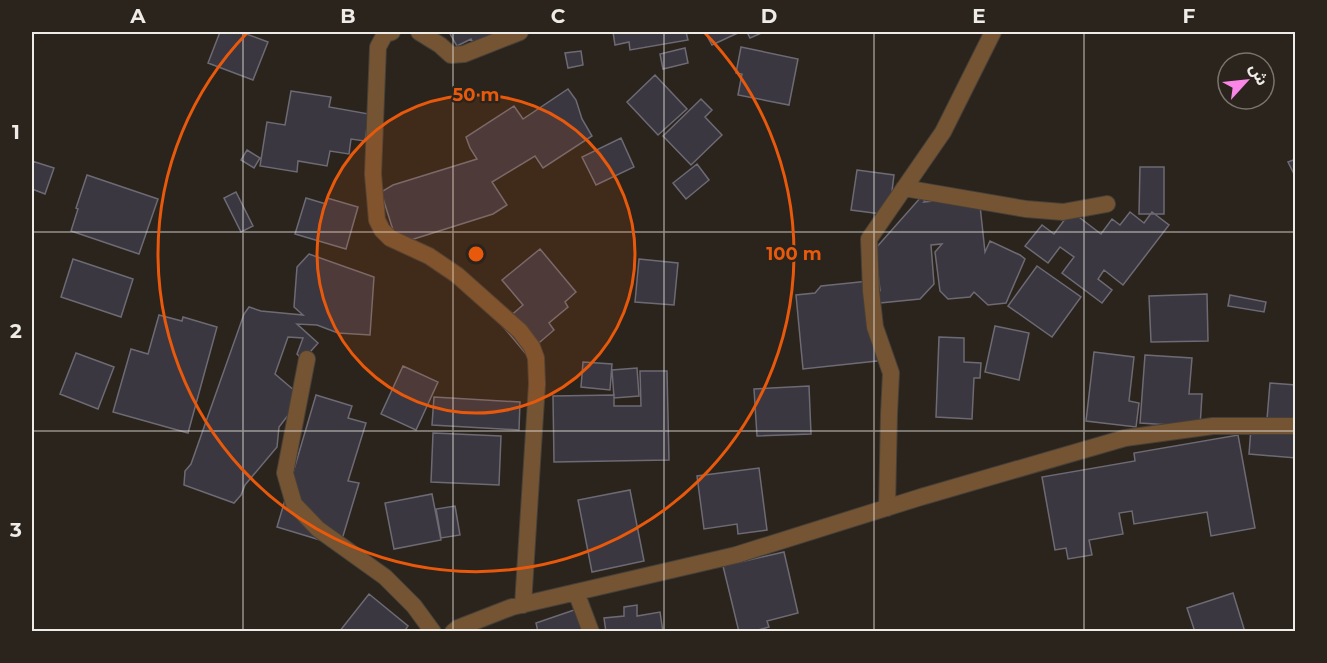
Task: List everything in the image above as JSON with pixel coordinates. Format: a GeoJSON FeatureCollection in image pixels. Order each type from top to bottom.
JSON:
{"type":"FeatureCollection","features":[{"type":"Feature","properties":{"kind":"street"},"geometry":{"type":"LineString","coordinates":[[392,32],[385,34],[378,47],[373,174],[378,220],[382,230],[390,238],[429,256],[457,275],[520,330],[532,347],[536,358],[537,384],[523,604]]}},
{"type":"Feature","properties":{"kind":"street"},"geometry":{"type":"LineString","coordinates":[[420,32],[451,55],[464,54],[520,32]]}},
{"type":"Feature","properties":{"kind":"street"},"geometry":{"type":"LineString","coordinates":[[886,508],[891,373],[875,327],[869,239],[943,132],[993,32]]}},
{"type":"Feature","properties":{"kind":"street"},"geometry":{"type":"LineString","coordinates":[[904,188],[1026,209],[1063,212],[1107,204]]}},
{"type":"Feature","properties":{"kind":"street"},"geometry":{"type":"LineString","coordinates":[[307,359],[285,473],[294,504],[318,529],[385,577],[414,606],[433,632]]}},
{"type":"Feature","properties":{"kind":"street"},"geometry":{"type":"LineString","coordinates":[[453,632],[512,607],[736,555],[886,508],[1125,438],[1213,426],[1296,426]]}},
{"type":"Feature","properties":{"kind":"street"},"geometry":{"type":"LineString","coordinates":[[576,592],[591,632]]}},
{"type":"Feature","properties":{"kind":"building"},"geometry":{"type":"Polygon","coordinates":[[[220,32],[241,32],[268,42],[253,80],[208,63],[220,32]]]}},
{"type":"Feature","properties":{"kind":"building"},"geometry":{"type":"Polygon","coordinates":[[[449,32],[514,32],[477,50],[471,39],[457,46],[449,32]]]}},
{"type":"Feature","properties":{"kind":"building"},"geometry":{"type":"Polygon","coordinates":[[[613,32],[686,32],[688,40],[630,50],[629,42],[615,45],[613,32]]]}},
{"type":"Feature","properties":{"kind":"building"},"geometry":{"type":"Polygon","coordinates":[[[705,32],[740,32],[712,45],[705,32]]]}},
{"type":"Feature","properties":{"kind":"building"},"geometry":{"type":"Polygon","coordinates":[[[747,32],[764,32],[750,38],[747,32]]]}},
{"type":"Feature","properties":{"kind":"building"},"geometry":{"type":"Polygon","coordinates":[[[741,47],[798,59],[789,105],[738,95],[742,74],[736,73],[741,47]]]}},
{"type":"Feature","properties":{"kind":"building"},"geometry":{"type":"Polygon","coordinates":[[[685,48],[688,63],[663,69],[660,54],[685,48]]]}},
{"type":"Feature","properties":{"kind":"building"},"geometry":{"type":"Polygon","coordinates":[[[581,51],[583,65],[568,68],[565,53],[581,51]]]}},
{"type":"Feature","properties":{"kind":"building"},"geometry":{"type":"Polygon","coordinates":[[[655,75],[687,109],[658,135],[627,102],[655,75]]]}},
{"type":"Feature","properties":{"kind":"building"},"geometry":{"type":"Polygon","coordinates":[[[568,89],[576,100],[582,119],[592,136],[543,168],[535,156],[492,182],[507,205],[493,214],[401,243],[393,230],[381,192],[393,185],[477,159],[466,137],[514,106],[523,119],[568,89]]]}},
{"type":"Feature","properties":{"kind":"building"},"geometry":{"type":"Polygon","coordinates":[[[291,91],[331,97],[329,107],[369,114],[365,141],[351,139],[349,154],[330,151],[327,166],[298,161],[297,172],[260,166],[267,122],[285,125],[291,91]]]}},
{"type":"Feature","properties":{"kind":"building"},"geometry":{"type":"Polygon","coordinates":[[[701,99],[712,110],[705,117],[722,135],[691,165],[663,136],[701,99]]]}},
{"type":"Feature","properties":{"kind":"building"},"geometry":{"type":"Polygon","coordinates":[[[621,138],[634,167],[596,185],[582,157],[621,138]]]}},
{"type":"Feature","properties":{"kind":"building"},"geometry":{"type":"Polygon","coordinates":[[[247,150],[260,158],[254,168],[241,160],[247,150]]]}},
{"type":"Feature","properties":{"kind":"building"},"geometry":{"type":"Polygon","coordinates":[[[1296,159],[1296,178],[1288,162],[1296,159]]]}},
{"type":"Feature","properties":{"kind":"building"},"geometry":{"type":"Polygon","coordinates":[[[32,161],[54,168],[45,194],[32,189],[32,161]]]}},
{"type":"Feature","properties":{"kind":"building"},"geometry":{"type":"Polygon","coordinates":[[[697,164],[709,180],[686,199],[673,183],[697,164]]]}},
{"type":"Feature","properties":{"kind":"building"},"geometry":{"type":"Polygon","coordinates":[[[1140,167],[1164,167],[1164,214],[1139,214],[1140,167]]]}},
{"type":"Feature","properties":{"kind":"building"},"geometry":{"type":"Polygon","coordinates":[[[857,170],[894,175],[889,215],[851,210],[857,170]]]}},
{"type":"Feature","properties":{"kind":"building"},"geometry":{"type":"Polygon","coordinates":[[[87,175],[158,199],[139,254],[71,231],[87,175]]]}},
{"type":"Feature","properties":{"kind":"building"},"geometry":{"type":"Polygon","coordinates":[[[236,192],[253,226],[241,232],[224,198],[236,192]]]}},
{"type":"Feature","properties":{"kind":"building"},"geometry":{"type":"Polygon","coordinates":[[[979,196],[985,252],[990,241],[1025,259],[1006,303],[988,305],[974,292],[970,297],[948,299],[940,291],[935,252],[942,244],[931,245],[934,284],[920,299],[880,303],[886,360],[803,369],[796,295],[815,293],[821,286],[869,281],[880,290],[875,249],[921,197],[924,202],[979,196]]]}},
{"type":"Feature","properties":{"kind":"building"},"geometry":{"type":"Polygon","coordinates":[[[306,198],[326,204],[327,198],[358,207],[346,249],[295,234],[306,198]]]}},
{"type":"Feature","properties":{"kind":"building"},"geometry":{"type":"Polygon","coordinates":[[[1071,211],[1101,234],[1112,219],[1120,225],[1130,212],[1144,223],[1152,212],[1169,225],[1123,285],[1104,270],[1098,279],[1112,290],[1102,303],[1062,273],[1074,257],[1060,247],[1048,263],[1025,246],[1042,225],[1054,234],[1071,211]]]}},
{"type":"Feature","properties":{"kind":"building"},"geometry":{"type":"Polygon","coordinates":[[[540,249],[576,292],[565,302],[568,307],[549,323],[554,330],[526,354],[501,324],[523,305],[502,280],[540,249]]]}},
{"type":"Feature","properties":{"kind":"building"},"geometry":{"type":"Polygon","coordinates":[[[309,254],[374,277],[370,335],[338,333],[317,325],[297,324],[318,343],[303,360],[297,354],[303,338],[288,337],[275,374],[302,397],[279,427],[277,447],[245,485],[241,495],[234,503],[184,485],[185,471],[191,464],[244,314],[249,307],[261,311],[303,315],[294,307],[297,267],[309,254]]]}},
{"type":"Feature","properties":{"kind":"building"},"geometry":{"type":"Polygon","coordinates":[[[73,259],[133,279],[121,317],[61,297],[73,259]]]}},
{"type":"Feature","properties":{"kind":"building"},"geometry":{"type":"Polygon","coordinates":[[[639,259],[678,263],[674,305],[635,302],[639,259]]]}},
{"type":"Feature","properties":{"kind":"building"},"geometry":{"type":"Polygon","coordinates":[[[1037,266],[1081,297],[1052,337],[1008,306],[1037,266]]]}},
{"type":"Feature","properties":{"kind":"building"},"geometry":{"type":"Polygon","coordinates":[[[1207,294],[1208,341],[1151,342],[1149,296],[1207,294]]]}},
{"type":"Feature","properties":{"kind":"building"},"geometry":{"type":"Polygon","coordinates":[[[1230,295],[1266,302],[1264,312],[1228,306],[1230,295]]]}},
{"type":"Feature","properties":{"kind":"building"},"geometry":{"type":"Polygon","coordinates":[[[159,315],[182,321],[183,317],[217,327],[188,433],[113,412],[131,349],[148,354],[159,315]]]}},
{"type":"Feature","properties":{"kind":"building"},"geometry":{"type":"Polygon","coordinates":[[[995,326],[1029,333],[1019,380],[985,372],[995,326]]]}},
{"type":"Feature","properties":{"kind":"building"},"geometry":{"type":"Polygon","coordinates":[[[939,337],[964,338],[964,362],[981,363],[980,378],[974,378],[972,419],[936,417],[939,337]]]}},
{"type":"Feature","properties":{"kind":"building"},"geometry":{"type":"Polygon","coordinates":[[[1094,352],[1134,357],[1129,401],[1139,403],[1136,427],[1086,421],[1094,352]]]}},
{"type":"Feature","properties":{"kind":"building"},"geometry":{"type":"Polygon","coordinates":[[[76,353],[114,367],[98,409],[60,394],[76,353]]]}},
{"type":"Feature","properties":{"kind":"building"},"geometry":{"type":"Polygon","coordinates":[[[1145,355],[1192,358],[1189,394],[1202,394],[1200,427],[1140,423],[1145,355]]]}},
{"type":"Feature","properties":{"kind":"building"},"geometry":{"type":"Polygon","coordinates":[[[583,362],[612,364],[610,390],[581,387],[583,362]]]}},
{"type":"Feature","properties":{"kind":"building"},"geometry":{"type":"Polygon","coordinates":[[[403,366],[438,382],[416,430],[381,414],[403,366]]]}},
{"type":"Feature","properties":{"kind":"building"},"geometry":{"type":"Polygon","coordinates":[[[637,368],[639,396],[614,398],[612,370],[637,368]]]}},
{"type":"Feature","properties":{"kind":"building"},"geometry":{"type":"Polygon","coordinates":[[[640,371],[667,371],[669,460],[554,462],[553,396],[614,395],[614,406],[641,406],[640,371]]]}},
{"type":"Feature","properties":{"kind":"building"},"geometry":{"type":"Polygon","coordinates":[[[1270,383],[1296,385],[1296,421],[1267,419],[1270,383]]]}},
{"type":"Feature","properties":{"kind":"building"},"geometry":{"type":"Polygon","coordinates":[[[809,386],[811,434],[757,436],[754,389],[809,386]]]}},
{"type":"Feature","properties":{"kind":"building"},"geometry":{"type":"Polygon","coordinates":[[[316,395],[352,406],[348,418],[366,423],[348,481],[359,483],[340,546],[277,527],[316,395]]]}},
{"type":"Feature","properties":{"kind":"building"},"geometry":{"type":"Polygon","coordinates":[[[434,397],[520,402],[519,430],[432,425],[434,397]]]}},
{"type":"Feature","properties":{"kind":"building"},"geometry":{"type":"Polygon","coordinates":[[[1251,428],[1296,432],[1296,458],[1249,454],[1251,428]]]}},
{"type":"Feature","properties":{"kind":"building"},"geometry":{"type":"Polygon","coordinates":[[[433,433],[501,436],[499,485],[431,482],[433,433]]]}},
{"type":"Feature","properties":{"kind":"building"},"geometry":{"type":"Polygon","coordinates":[[[1238,435],[1255,528],[1211,536],[1207,512],[1134,524],[1132,511],[1119,513],[1123,534],[1089,540],[1092,555],[1068,559],[1066,548],[1055,550],[1042,477],[1135,461],[1134,453],[1238,435]]]}},
{"type":"Feature","properties":{"kind":"building"},"geometry":{"type":"Polygon","coordinates":[[[759,468],[767,530],[738,534],[737,524],[704,529],[697,476],[759,468]]]}},
{"type":"Feature","properties":{"kind":"building"},"geometry":{"type":"Polygon","coordinates":[[[630,490],[644,561],[592,572],[578,500],[630,490]]]}},
{"type":"Feature","properties":{"kind":"building"},"geometry":{"type":"Polygon","coordinates":[[[432,494],[441,540],[394,549],[385,503],[432,494]]]}},
{"type":"Feature","properties":{"kind":"building"},"geometry":{"type":"Polygon","coordinates":[[[455,506],[460,535],[441,538],[436,509],[455,506]]]}},
{"type":"Feature","properties":{"kind":"building"},"geometry":{"type":"Polygon","coordinates":[[[784,552],[798,613],[767,621],[769,627],[751,632],[739,632],[723,566],[784,552]]]}},
{"type":"Feature","properties":{"kind":"building"},"geometry":{"type":"Polygon","coordinates":[[[1233,593],[1245,632],[1195,632],[1187,608],[1233,593]]]}},
{"type":"Feature","properties":{"kind":"building"},"geometry":{"type":"Polygon","coordinates":[[[369,594],[408,626],[404,632],[339,632],[369,594]]]}},
{"type":"Feature","properties":{"kind":"building"},"geometry":{"type":"Polygon","coordinates":[[[637,605],[637,616],[660,612],[663,632],[606,632],[604,618],[624,616],[624,607],[637,605]]]}},
{"type":"Feature","properties":{"kind":"building"},"geometry":{"type":"Polygon","coordinates":[[[580,608],[588,632],[538,632],[536,623],[580,608]]]}}]}
